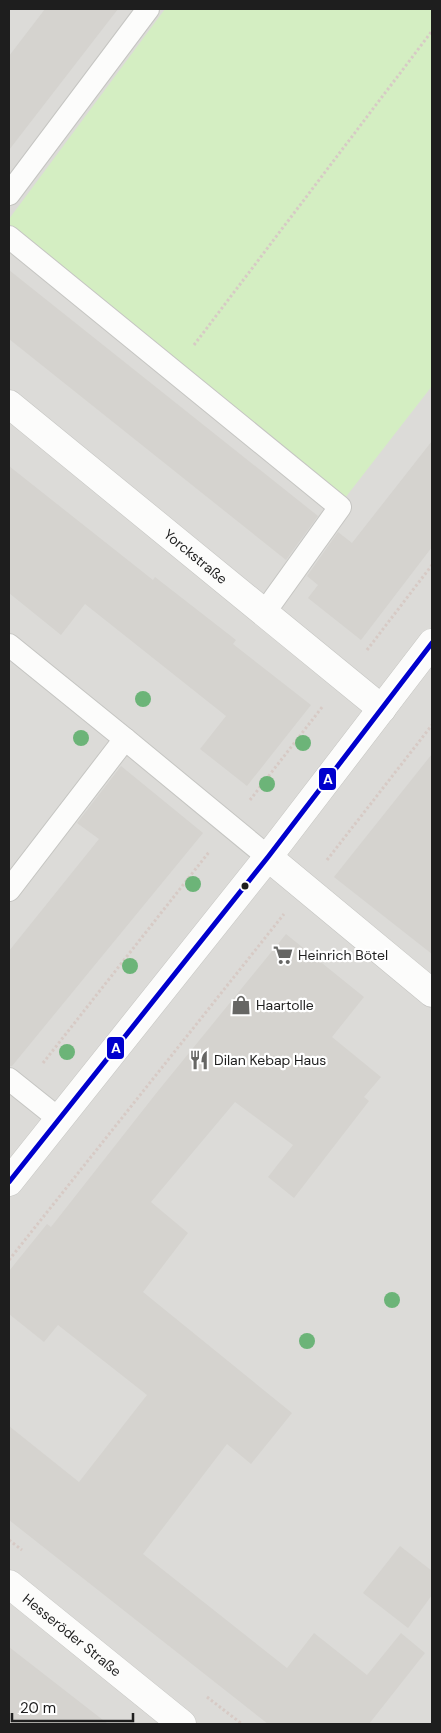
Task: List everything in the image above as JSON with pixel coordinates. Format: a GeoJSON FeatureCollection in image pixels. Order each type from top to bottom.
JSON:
{"type":"FeatureCollection","features":[{"type":"Feature","properties":{"kind":"street","name":"Yorckstraße"},"geometry":{"type":"LineString","coordinates":[[9,404],[382,709]]}},
{"type":"Feature","properties":{"kind":"street"},"geometry":{"type":"LineString","coordinates":[[9,1182],[268,857],[432,643]]}},
{"type":"Feature","properties":{"kind":"street"},"geometry":{"type":"LineString","coordinates":[[268,857],[432,993]]}},
{"type":"Feature","properties":{"kind":"street","name":"Hesseröder Straße"},"geometry":{"type":"LineString","coordinates":[[9,1584],[182,1724]]}},
{"type":"Feature","properties":{"kind":"lane"},"geometry":{"type":"LineString","coordinates":[[9,194],[148,9]]}},
{"type":"Feature","properties":{"kind":"lane"},"geometry":{"type":"LineString","coordinates":[[9,236],[340,507],[264,613]]}},
{"type":"Feature","properties":{"kind":"lane"},"geometry":{"type":"LineString","coordinates":[[9,645],[268,857]]}},
{"type":"Feature","properties":{"kind":"lane"},"geometry":{"type":"LineString","coordinates":[[9,890],[125,739]]}},
{"type":"Feature","properties":{"kind":"lane"},"geometry":{"type":"LineString","coordinates":[[9,1079],[59,1119]]}},
{"type":"Feature","properties":{"kind":"path"},"geometry":{"type":"LineString","coordinates":[[174,371],[432,31]]}},
{"type":"Feature","properties":{"kind":"path"},"geometry":{"type":"LineString","coordinates":[[9,1260],[306,888],[432,725]]}},
{"type":"Feature","properties":{"kind":"shaded area"},"geometry":{"type":"Polygon","coordinates":[[[9,9],[432,9],[432,1724],[9,1724],[9,9]]]}},
{"type":"Feature","properties":{"kind":"green space"},"geometry":{"type":"Polygon","coordinates":[[[165,9],[432,9],[432,386],[345,498],[9,224],[9,219],[165,9]]]}},
{"type":"Feature","properties":{"kind":"building"},"geometry":{"type":"Polygon","coordinates":[[[45,9],[118,9],[9,150],[9,56],[45,9]]]}},
{"type":"Feature","properties":{"kind":"building"},"geometry":{"type":"Polygon","coordinates":[[[9,270],[318,516],[286,560],[9,339],[9,270]]]}},
{"type":"Feature","properties":{"kind":"building"},"geometry":{"type":"Polygon","coordinates":[[[432,441],[432,547],[361,640],[308,598],[318,585],[307,576],[338,532],[352,543],[432,441]]]}},
{"type":"Feature","properties":{"kind":"building"},"geometry":{"type":"Polygon","coordinates":[[[9,466],[153,580],[155,577],[236,640],[233,644],[311,705],[247,786],[200,749],[226,716],[85,604],[61,635],[9,593],[9,466]]]}},
{"type":"Feature","properties":{"kind":"building"},"geometry":{"type":"Polygon","coordinates":[[[432,754],[432,954],[334,877],[432,754]]]}},
{"type":"Feature","properties":{"kind":"building"},"geometry":{"type":"Polygon","coordinates":[[[121,766],[203,833],[12,1066],[9,1066],[9,951],[99,839],[77,823],[121,766]]]}},
{"type":"Feature","properties":{"kind":"building"},"geometry":{"type":"Polygon","coordinates":[[[286,934],[364,997],[332,1037],[381,1077],[364,1097],[369,1101],[294,1198],[268,1177],[293,1145],[235,1102],[151,1202],[188,1233],[143,1292],[292,1413],[251,1464],[227,1444],[143,1554],[287,1668],[314,1633],[367,1675],[401,1633],[425,1653],[369,1724],[268,1724],[9,1520],[9,1426],[79,1482],[147,1395],[58,1325],[44,1342],[9,1314],[9,1271],[47,1224],[51,1227],[158,1091],[286,934]]]}},
{"type":"Feature","properties":{"kind":"building"},"geometry":{"type":"Polygon","coordinates":[[[400,1546],[432,1571],[432,1595],[408,1628],[363,1593],[400,1546]]]}},
{"type":"Feature","properties":{"kind":"building"},"geometry":{"type":"Polygon","coordinates":[[[9,1647],[108,1724],[9,1724],[9,1647]]]}},
{"type":"Feature","properties":{"kind":"transit line","name":"A"},"geometry":{"type":"LineString","coordinates":[[9,1182],[268,857],[432,643]]}},
{"type":"Feature","properties":{"kind":"place","name":"Heinrich Bötel"},"geometry":{"type":"Point","coordinates":[283,955]}},
{"type":"Feature","properties":{"kind":"place","name":"Haartolle"},"geometry":{"type":"Point","coordinates":[241,1005]}},
{"type":"Feature","properties":{"kind":"place","name":"Dilan Kebap Haus"},"geometry":{"type":"Point","coordinates":[199,1060]}}]}
